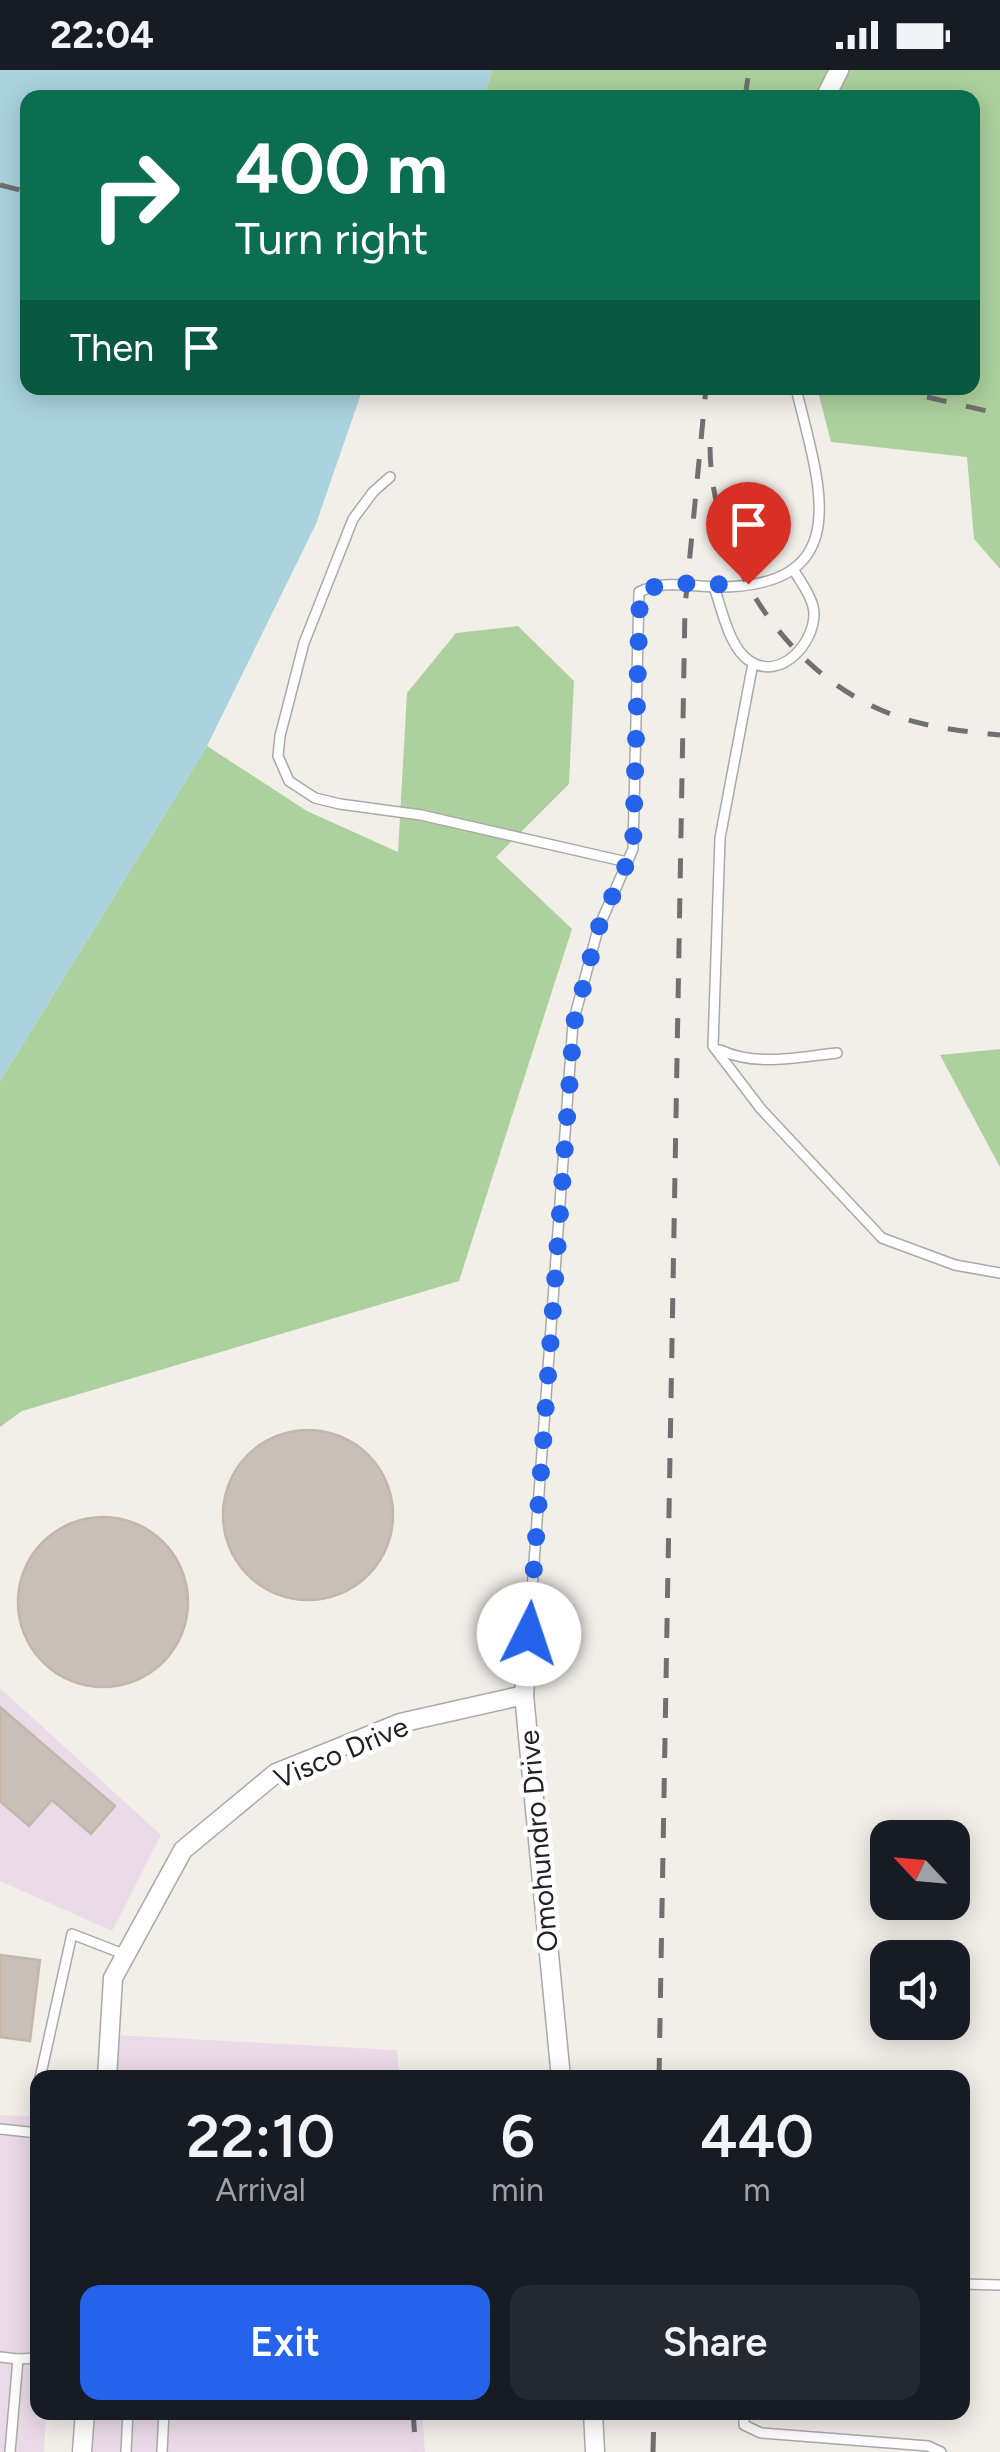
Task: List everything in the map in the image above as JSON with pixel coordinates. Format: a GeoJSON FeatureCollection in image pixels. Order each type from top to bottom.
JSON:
{"type":"FeatureCollection","features":[{"type":"Feature","properties":{"kind":"street","name":"Omohundro Drive"},"geometry":{"type":"LineString","coordinates":[[531,1604],[524,1695],[561,2070]]}},
{"type":"Feature","properties":{"kind":"street","name":"Visco Drive"},"geometry":{"type":"LineString","coordinates":[[108,2070],[114,1978],[184,1850],[276,1774],[400,1723],[524,1695]]}},
{"type":"Feature","properties":{"kind":"street"},"geometry":{"type":"LineString","coordinates":[[82,2452],[84,2420]]}},
{"type":"Feature","properties":{"kind":"street"},"geometry":{"type":"LineString","coordinates":[[593,2420],[595,2452]]}},
{"type":"Feature","properties":{"kind":"lane"},"geometry":{"type":"LineString","coordinates":[[531,1604],[574,1023],[598,929],[633,849],[640,592],[686,583],[714,587],[748,584],[795,572],[810,553],[822,499],[798,395]]}},
{"type":"Feature","properties":{"kind":"lane"},"geometry":{"type":"LineString","coordinates":[[390,478],[372,492],[353,519],[304,643],[280,736],[278,756],[290,781],[315,798],[421,816],[627,862]]}},
{"type":"Feature","properties":{"kind":"lane"},"geometry":{"type":"LineString","coordinates":[[714,587],[736,647],[752,663],[774,665],[789,659],[808,640],[814,613],[795,572]]}},
{"type":"Feature","properties":{"kind":"lane"},"geometry":{"type":"LineString","coordinates":[[752,663],[720,838],[712,1046],[760,1109],[882,1238],[954,1265],[1000,1273]]}},
{"type":"Feature","properties":{"kind":"lane"},"geometry":{"type":"LineString","coordinates":[[712,1046],[738,1058],[759,1061],[837,1053]]}},
{"type":"Feature","properties":{"kind":"lane"},"geometry":{"type":"LineString","coordinates":[[42,2070],[72,1934],[126,1955]]}},
{"type":"Feature","properties":{"kind":"lane"},"geometry":{"type":"LineString","coordinates":[[0,2130],[30,2132]]}},
{"type":"Feature","properties":{"kind":"lane"},"geometry":{"type":"LineString","coordinates":[[970,2284],[1000,2285]]}},
{"type":"Feature","properties":{"kind":"lane"},"geometry":{"type":"LineString","coordinates":[[0,2357],[30,2358]]}},
{"type":"Feature","properties":{"kind":"lane"},"geometry":{"type":"LineString","coordinates":[[10,2452],[18,2359]]}},
{"type":"Feature","properties":{"kind":"lane"},"geometry":{"type":"LineString","coordinates":[[126,2452],[128,2420]]}},
{"type":"Feature","properties":{"kind":"lane"},"geometry":{"type":"LineString","coordinates":[[162,2452],[164,2420]]}},
{"type":"Feature","properties":{"kind":"lane"},"geometry":{"type":"LineString","coordinates":[[744,2420],[744,2425],[761,2433],[928,2446],[940,2452]]}},
{"type":"Feature","properties":{"kind":"shaded area"},"geometry":{"type":"Polygon","coordinates":[[[0,1688],[161,1835],[112,1931],[0,1881],[0,1688]]]}},
{"type":"Feature","properties":{"kind":"shaded area"},"geometry":{"type":"Polygon","coordinates":[[[114,2035],[397,2050],[398,2070],[112,2070],[114,2035]]]}},
{"type":"Feature","properties":{"kind":"shaded area"},"geometry":{"type":"Polygon","coordinates":[[[0,2115],[30,2117],[30,2420],[46,2420],[44,2452],[0,2452],[0,2115]]]}},
{"type":"Feature","properties":{"kind":"shaded area"},"geometry":{"type":"Polygon","coordinates":[[[94,2420],[423,2420],[425,2452],[92,2452],[94,2420]]]}},
{"type":"Feature","properties":{"kind":"green space"},"geometry":{"type":"Polygon","coordinates":[[[492,70],[1000,70],[1000,569],[974,539],[967,457],[831,442],[819,395],[980,395],[980,90],[486,90],[492,70]]]}},
{"type":"Feature","properties":{"kind":"green space"},"geometry":{"type":"Polygon","coordinates":[[[518,626],[574,681],[569,784],[496,857],[572,929],[459,1281],[22,1411],[0,1427],[0,1081],[207,746],[307,811],[398,852],[407,693],[456,633],[518,626]]]}},
{"type":"Feature","properties":{"kind":"green space"},"geometry":{"type":"Polygon","coordinates":[[[1000,1049],[1000,1167],[940,1055],[1000,1049]]]}},
{"type":"Feature","properties":{"kind":"water"},"geometry":{"type":"Polygon","coordinates":[[[0,70],[492,70],[486,90],[20,90],[20,395],[361,395],[316,524],[207,746],[0,1081],[0,70]]]}},
{"type":"Feature","properties":{"kind":"building"},"geometry":{"type":"Polygon","coordinates":[[[308,1430],[340,1437],[368,1455],[386,1483],[393,1515],[386,1547],[368,1575],[340,1593],[308,1600],[276,1593],[248,1575],[230,1547],[223,1515],[230,1483],[248,1455],[276,1437],[308,1430]]]}},
{"type":"Feature","properties":{"kind":"building"},"geometry":{"type":"Polygon","coordinates":[[[103,1517],[135,1524],[163,1542],[181,1570],[188,1602],[181,1634],[163,1662],[135,1680],[103,1687],[71,1680],[43,1662],[25,1634],[18,1602],[25,1570],[43,1542],[71,1524],[103,1517]]]}},
{"type":"Feature","properties":{"kind":"building"},"geometry":{"type":"Polygon","coordinates":[[[0,1707],[115,1806],[91,1834],[52,1800],[29,1826],[0,1801],[0,1707]]]}},
{"type":"Feature","properties":{"kind":"building"},"geometry":{"type":"Polygon","coordinates":[[[0,1955],[40,1960],[30,2041],[0,2037],[0,1955]]]}},
{"type":"Feature","properties":{"kind":"railway"},"geometry":{"type":"LineString","coordinates":[[746,90],[749,70]]}},
{"type":"Feature","properties":{"kind":"railway"},"geometry":{"type":"LineString","coordinates":[[0,185],[20,190]]}},
{"type":"Feature","properties":{"kind":"railway"},"geometry":{"type":"LineString","coordinates":[[659,2070],[685,607],[705,395]]}},
{"type":"Feature","properties":{"kind":"railway"},"geometry":{"type":"LineString","coordinates":[[918,395],[1000,414]]}},
{"type":"Feature","properties":{"kind":"railway"},"geometry":{"type":"LineString","coordinates":[[710,447],[714,490],[725,533],[742,574],[793,647],[825,677],[862,701],[926,724],[1000,735]]}},
{"type":"Feature","properties":{"kind":"railway"},"geometry":{"type":"LineString","coordinates":[[414,2420],[416,2452]]}},
{"type":"Feature","properties":{"kind":"railway"},"geometry":{"type":"LineString","coordinates":[[653,2452],[654,2420]]}},
{"type":"Feature","properties":{"kind":"route"},"geometry":{"type":"LineString","coordinates":[[529,1634],[574,1023],[598,929],[633,849],[640,592],[686,583],[714,587],[748,584]]}}]}
